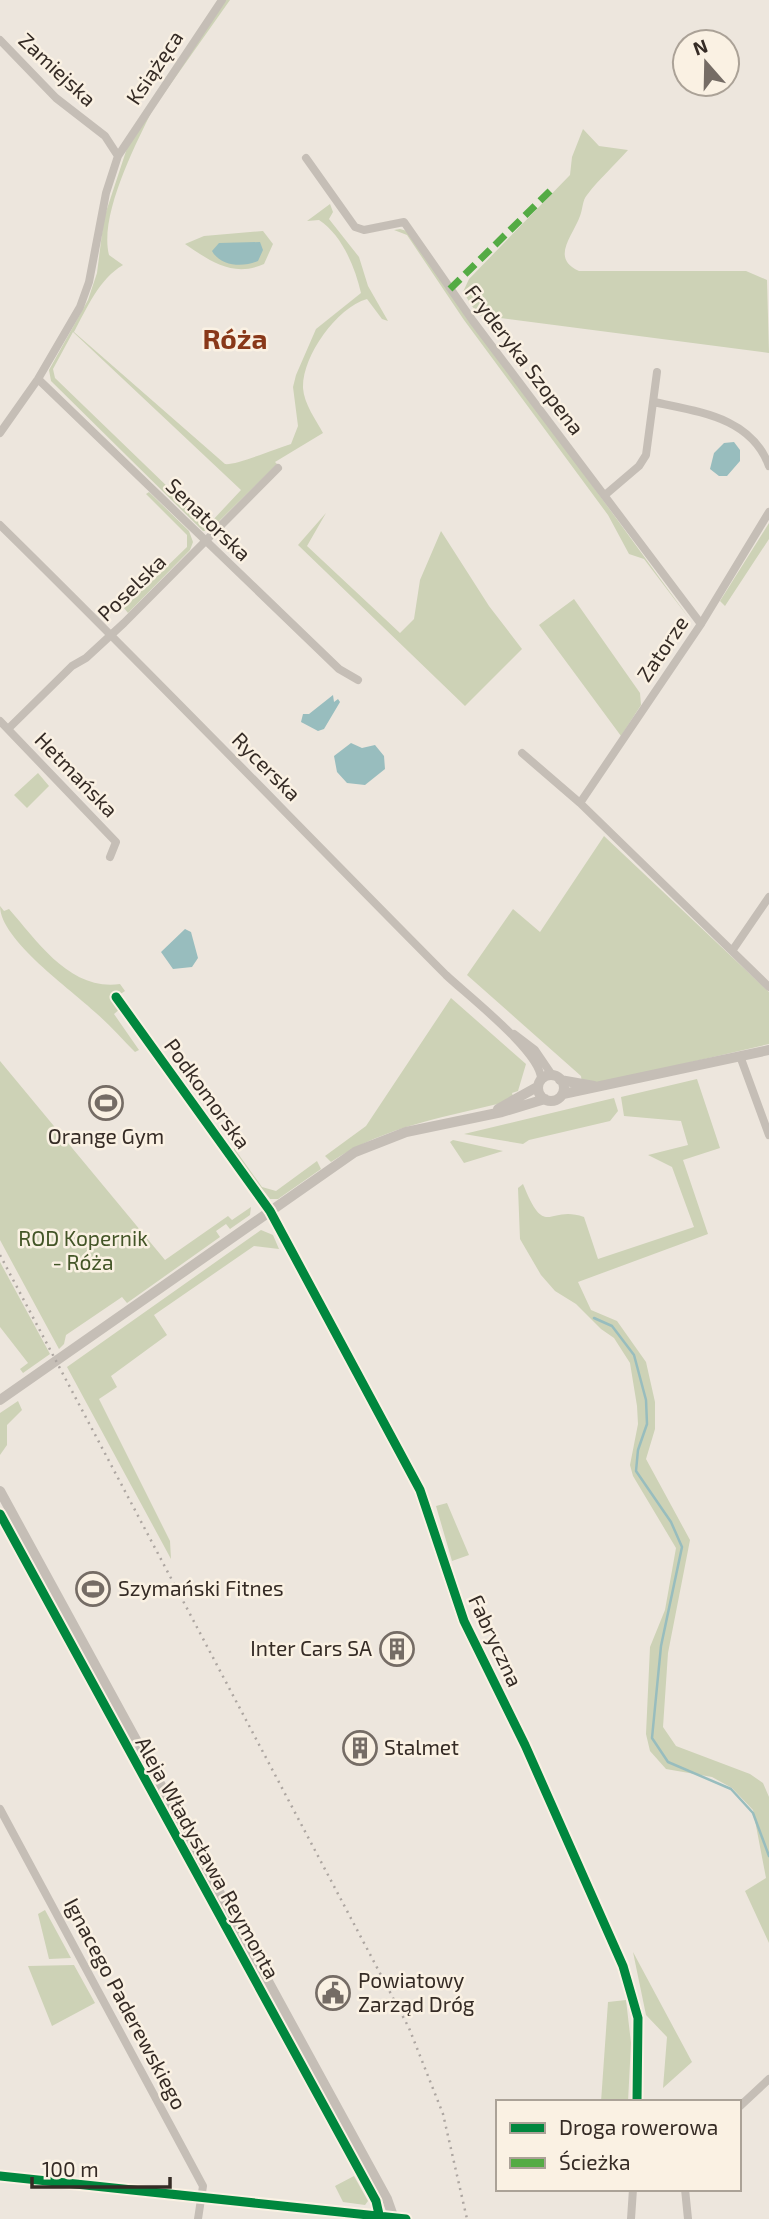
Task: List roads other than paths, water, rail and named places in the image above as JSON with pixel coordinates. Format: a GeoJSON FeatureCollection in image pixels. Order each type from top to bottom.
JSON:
{"type":"FeatureCollection","features":[{"type":"Feature","properties":{"kind":"street","name":"Książęca"},"geometry":{"type":"LineString","coordinates":[[0,433],[38,379],[86,294],[102,211],[118,156],[222,0]]}},
{"type":"Feature","properties":{"kind":"street","name":"Zamiejska"},"geometry":{"type":"LineString","coordinates":[[0,40],[56,98],[105,136],[118,156]]}},
{"type":"Feature","properties":{"kind":"street","name":"Fryderyka Szopena"},"geometry":{"type":"LineString","coordinates":[[306,158],[355,227],[364,230],[404,222],[473,321],[701,624]]}},
{"type":"Feature","properties":{"kind":"street"},"geometry":{"type":"LineString","coordinates":[[605,495],[639,466],[646,455],[657,372]]}},
{"type":"Feature","properties":{"kind":"street","name":"Senatorska"},"geometry":{"type":"LineString","coordinates":[[38,379],[339,669],[358,680]]}},
{"type":"Feature","properties":{"kind":"street"},"geometry":{"type":"LineString","coordinates":[[654,402],[732,423],[760,445],[769,466]]}},
{"type":"Feature","properties":{"kind":"street","name":"Poselska"},"geometry":{"type":"LineString","coordinates":[[8,729],[72,666],[86,658],[111,634],[278,468]]}},
{"type":"Feature","properties":{"kind":"street","name":"Zatorze"},"geometry":{"type":"LineString","coordinates":[[580,803],[701,624],[769,512]]}},
{"type":"Feature","properties":{"kind":"street","name":"Rycerska"},"geometry":{"type":"LineString","coordinates":[[0,525],[111,634],[380,910],[508,1030],[535,1050],[556,1078]]}},
{"type":"Feature","properties":{"kind":"street","name":"Hetmańska"},"geometry":{"type":"LineString","coordinates":[[0,721],[116,842],[110,857]]}},
{"type":"Feature","properties":{"kind":"street"},"geometry":{"type":"LineString","coordinates":[[522,753],[580,803],[769,987]]}},
{"type":"Feature","properties":{"kind":"street"},"geometry":{"type":"LineString","coordinates":[[732,951],[769,897]]}},
{"type":"Feature","properties":{"kind":"street","name":"Podkomorska"},"geometry":{"type":"LineString","coordinates":[[116,997],[270,1211]]}},
{"type":"Feature","properties":{"kind":"street","name":"Rycerska"},"geometry":{"type":"LineString","coordinates":[[508,1030],[534,1062],[539,1083]]}},
{"type":"Feature","properties":{"kind":"street"},"geometry":{"type":"LineString","coordinates":[[0,1400],[270,1211],[370,1145],[406,1132],[769,1049]]}},
{"type":"Feature","properties":{"kind":"street"},"geometry":{"type":"LineString","coordinates":[[740,1056],[769,1135]]}},
{"type":"Feature","properties":{"kind":"street"},"geometry":{"type":"LineString","coordinates":[[488,1114],[539,1083],[556,1078],[605,1087]]}},
{"type":"Feature","properties":{"kind":"street"},"geometry":{"type":"LineString","coordinates":[[556,1078],[564,1094]]}},
{"type":"Feature","properties":{"kind":"street"},"geometry":{"type":"LineString","coordinates":[[539,1083],[545,1099]]}},
{"type":"Feature","properties":{"kind":"street","name":"Fabryczna"},"geometry":{"type":"LineString","coordinates":[[270,1211],[420,1490],[464,1620],[527,1748],[623,1966],[638,2018],[637,2100]]}},
{"type":"Feature","properties":{"kind":"street","name":"Aleja Władysława Reymonta"},"geometry":{"type":"LineString","coordinates":[[0,1491],[387,2199],[394,2218]]}},
{"type":"Feature","properties":{"kind":"street","name":"Aleja Władysława Reymonta"},"geometry":{"type":"LineString","coordinates":[[0,1514],[376,2201],[380,2218]]}},
{"type":"Feature","properties":{"kind":"street","name":"Ignacego Paderewskiego"},"geometry":{"type":"LineString","coordinates":[[0,1809],[203,2186],[198,2219]]}},
{"type":"Feature","properties":{"kind":"street"},"geometry":{"type":"LineString","coordinates":[[741,2105],[769,2079]]}},
{"type":"Feature","properties":{"kind":"street"},"geometry":{"type":"LineString","coordinates":[[0,2176],[406,2219]]}},
{"type":"Feature","properties":{"kind":"street"},"geometry":{"type":"LineString","coordinates":[[631,2219],[633,2191]]}},
{"type":"Feature","properties":{"kind":"street"},"geometry":{"type":"LineString","coordinates":[[685,2191],[688,2219]]}},
{"type":"Feature","properties":{"kind":"water"},"geometry":{"type":"Polygon","coordinates":[[[260,242],[263,250],[258,261],[246,264],[226,263],[212,251],[219,243],[260,242]]]}},
{"type":"Feature","properties":{"kind":"water"},"geometry":{"type":"Polygon","coordinates":[[[734,442],[740,450],[740,461],[727,476],[719,476],[710,469],[714,453],[724,443],[734,442]]]}},
{"type":"Feature","properties":{"kind":"water"},"geometry":{"type":"Polygon","coordinates":[[[333,695],[334,702],[338,699],[340,702],[324,729],[318,731],[301,722],[303,714],[309,714],[333,695]]]}},
{"type":"Feature","properties":{"kind":"water"},"geometry":{"type":"Polygon","coordinates":[[[351,743],[362,748],[375,745],[384,756],[385,769],[365,785],[347,783],[337,772],[334,756],[351,743]]]}},
{"type":"Feature","properties":{"kind":"water"},"geometry":{"type":"Polygon","coordinates":[[[185,929],[191,932],[198,958],[192,967],[173,969],[161,952],[185,929]]]}},
{"type":"Feature","properties":{"kind":"waterway"},"geometry":{"type":"LineString","coordinates":[[594,1318],[612,1326],[634,1355],[646,1400],[647,1424],[638,1450],[636,1471],[671,1522],[682,1547],[661,1646],[652,1738],[668,1762],[731,1789],[753,1813],[769,1856]]}},
{"type":"Feature","properties":{"kind":"railway"},"geometry":{"type":"LineString","coordinates":[[0,1255],[409,2028],[443,2114],[467,2219]]}},
{"type":"Feature","properties":{"kind":"place","name":"Orange Gym"},"geometry":{"type":"Point","coordinates":[106,1103]}},
{"type":"Feature","properties":{"kind":"place","name":"Szymański Fitnes"},"geometry":{"type":"Point","coordinates":[93,1589]}},
{"type":"Feature","properties":{"kind":"place","name":"Inter Cars SA"},"geometry":{"type":"Point","coordinates":[397,1649]}},
{"type":"Feature","properties":{"kind":"place","name":"Stalmet"},"geometry":{"type":"Point","coordinates":[360,1748]}},
{"type":"Feature","properties":{"kind":"place","name":"Powiatowy Zarząd Dróg"},"geometry":{"type":"Point","coordinates":[333,1993]}},
{"type":"Feature","properties":{"kind":"district","name":"Róża"},"geometry":{"type":"Point","coordinates":[235,339]}},
{"type":"Feature","properties":{"kind":"park label","name":"ROD Kopernik - Róża"},"geometry":{"type":"Point","coordinates":[83,1251]}}]}
